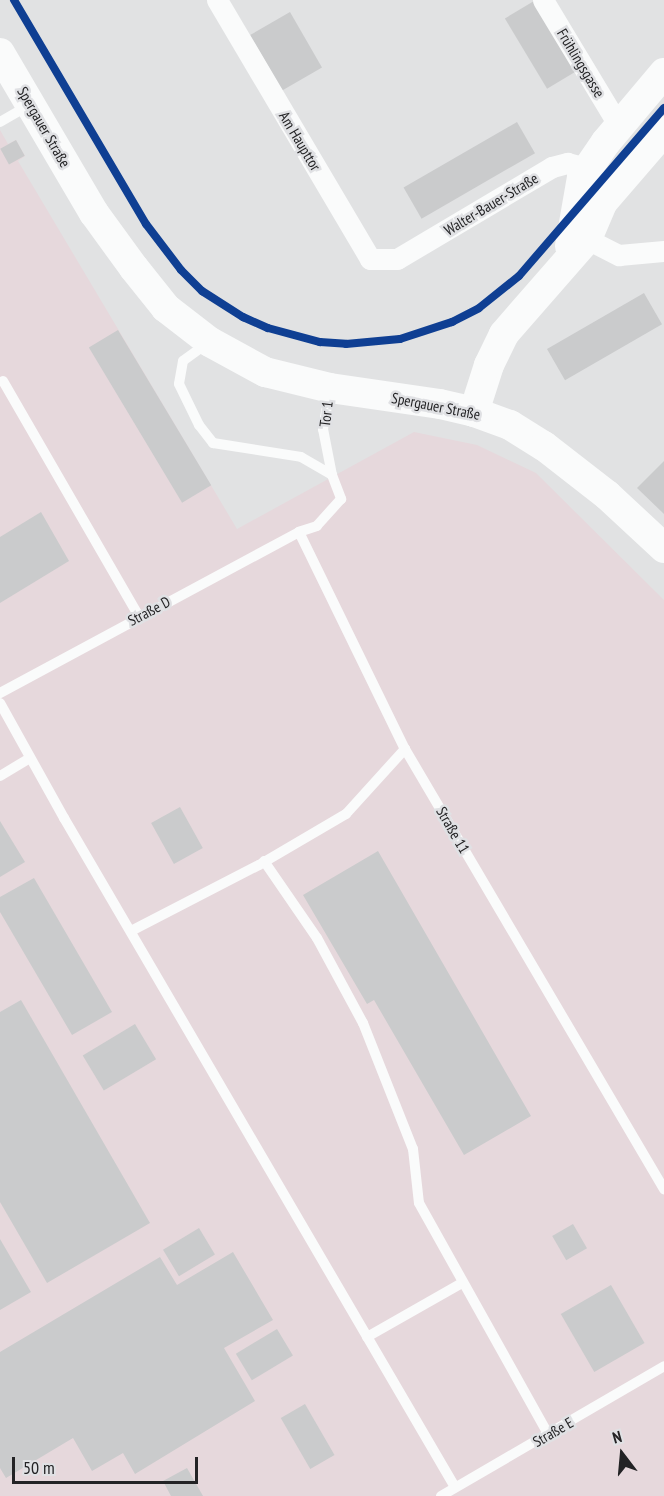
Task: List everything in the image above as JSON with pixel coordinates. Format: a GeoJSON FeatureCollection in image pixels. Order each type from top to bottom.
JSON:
{"type":"FeatureCollection","features":[{"type":"Feature","properties":{"kind":"main road","name":"Spergauer Straße"},"geometry":{"type":"LineString","coordinates":[[0,53],[94,213],[166,308],[207,339],[265,372],[330,388],[429,402],[474,412],[510,424],[544,446],[607,495],[664,549]]}},
{"type":"Feature","properties":{"kind":"main road"},"geometry":{"type":"LineString","coordinates":[[567,260],[575,227],[582,177],[619,126],[664,73]]}},
{"type":"Feature","properties":{"kind":"main road"},"geometry":{"type":"LineString","coordinates":[[474,412],[489,365],[504,334],[587,239],[602,203],[664,131]]}},
{"type":"Feature","properties":{"kind":"street","name":"Am Haupttor"},"geometry":{"type":"LineString","coordinates":[[217,0],[370,259],[397,259]]}},
{"type":"Feature","properties":{"kind":"street","name":"Frühlingsgasse"},"geometry":{"type":"LineString","coordinates":[[543,0],[619,126]]}},
{"type":"Feature","properties":{"kind":"street","name":"Walter-Bauer-Straße"},"geometry":{"type":"LineString","coordinates":[[397,259],[552,167],[567,163],[588,168]]}},
{"type":"Feature","properties":{"kind":"street"},"geometry":{"type":"LineString","coordinates":[[587,239],[619,255],[664,251]]}},
{"type":"Feature","properties":{"kind":"lane"},"geometry":{"type":"LineString","coordinates":[[0,122],[31,104]]}},
{"type":"Feature","properties":{"kind":"lane"},"geometry":{"type":"LineString","coordinates":[[207,339],[183,361],[179,384],[199,425],[213,443],[301,457],[332,475],[341,499],[317,526],[299,532]]}},
{"type":"Feature","properties":{"kind":"lane"},"geometry":{"type":"LineString","coordinates":[[3,381],[139,616]]}},
{"type":"Feature","properties":{"kind":"lane","name":"Tor 1"},"geometry":{"type":"LineString","coordinates":[[330,388],[323,429],[332,475]]}},
{"type":"Feature","properties":{"kind":"lane","name":"Straße D"},"geometry":{"type":"LineString","coordinates":[[0,693],[139,616],[299,532]]}},
{"type":"Feature","properties":{"kind":"lane","name":"Straße 11"},"geometry":{"type":"LineString","coordinates":[[299,532],[405,748],[664,1189]]}},
{"type":"Feature","properties":{"kind":"lane"},"geometry":{"type":"LineString","coordinates":[[0,703],[456,1487]]}},
{"type":"Feature","properties":{"kind":"lane"},"geometry":{"type":"LineString","coordinates":[[131,931],[264,861],[346,814],[405,748]]}},
{"type":"Feature","properties":{"kind":"lane"},"geometry":{"type":"LineString","coordinates":[[0,776],[30,758]]}},
{"type":"Feature","properties":{"kind":"lane"},"geometry":{"type":"LineString","coordinates":[[264,861],[317,938],[363,1023],[412,1149],[419,1203],[548,1434]]}},
{"type":"Feature","properties":{"kind":"lane"},"geometry":{"type":"LineString","coordinates":[[368,1337],[462,1283]]}},
{"type":"Feature","properties":{"kind":"lane","name":"Straße E"},"geometry":{"type":"LineString","coordinates":[[441,1496],[664,1366]]}},
{"type":"Feature","properties":{"kind":"shaded area"},"geometry":{"type":"Polygon","coordinates":[[[0,130],[8,144],[16,140],[25,156],[18,161],[237,529],[414,432],[477,445],[536,473],[664,600],[664,1496],[0,1496],[0,130]]]}},
{"type":"Feature","properties":{"kind":"building"},"geometry":{"type":"Polygon","coordinates":[[[534,1],[576,71],[547,89],[505,19],[534,1]]]}},
{"type":"Feature","properties":{"kind":"building"},"geometry":{"type":"Polygon","coordinates":[[[290,12],[322,67],[282,90],[250,35],[290,12]]]}},
{"type":"Feature","properties":{"kind":"building"},"geometry":{"type":"Polygon","coordinates":[[[517,122],[535,153],[422,219],[404,188],[517,122]]]}},
{"type":"Feature","properties":{"kind":"building"},"geometry":{"type":"Polygon","coordinates":[[[16,140],[25,156],[9,164],[0,149],[16,140]]]}},
{"type":"Feature","properties":{"kind":"building"},"geometry":{"type":"Polygon","coordinates":[[[644,293],[662,324],[565,380],[547,349],[644,293]]]}},
{"type":"Feature","properties":{"kind":"building"},"geometry":{"type":"Polygon","coordinates":[[[118,330],[211,485],[182,503],[89,348],[118,330]]]}},
{"type":"Feature","properties":{"kind":"building"},"geometry":{"type":"Polygon","coordinates":[[[664,461],[664,514],[637,488],[664,461]]]}},
{"type":"Feature","properties":{"kind":"building"},"geometry":{"type":"Polygon","coordinates":[[[41,512],[69,561],[0,603],[0,537],[41,512]]]}},
{"type":"Feature","properties":{"kind":"building"},"geometry":{"type":"Polygon","coordinates":[[[180,807],[203,848],[174,864],[151,823],[180,807]]]}},
{"type":"Feature","properties":{"kind":"building"},"geometry":{"type":"Polygon","coordinates":[[[0,821],[25,862],[0,877],[0,821]]]}},
{"type":"Feature","properties":{"kind":"building"},"geometry":{"type":"Polygon","coordinates":[[[378,851],[531,1116],[464,1155],[374,1000],[367,1004],[303,895],[378,851]]]}},
{"type":"Feature","properties":{"kind":"building"},"geometry":{"type":"Polygon","coordinates":[[[34,878],[112,1012],[72,1035],[0,912],[0,897],[34,878]]]}},
{"type":"Feature","properties":{"kind":"building"},"geometry":{"type":"Polygon","coordinates":[[[21,1000],[150,1223],[47,1283],[0,1202],[0,1012],[21,1000]]]}},
{"type":"Feature","properties":{"kind":"building"},"geometry":{"type":"Polygon","coordinates":[[[135,1024],[156,1059],[104,1091],[83,1055],[135,1024]]]}},
{"type":"Feature","properties":{"kind":"building"},"geometry":{"type":"Polygon","coordinates":[[[573,1224],[587,1248],[566,1260],[552,1236],[573,1224]]]}},
{"type":"Feature","properties":{"kind":"building"},"geometry":{"type":"Polygon","coordinates":[[[199,1228],[215,1255],[179,1276],[163,1250],[199,1228]]]}},
{"type":"Feature","properties":{"kind":"building"},"geometry":{"type":"Polygon","coordinates":[[[0,1239],[31,1292],[0,1310],[0,1239]]]}},
{"type":"Feature","properties":{"kind":"building"},"geometry":{"type":"Polygon","coordinates":[[[233,1252],[273,1320],[224,1348],[255,1401],[135,1474],[123,1453],[92,1471],[73,1438],[6,1478],[0,1468],[0,1352],[160,1257],[177,1285],[233,1252]]]}},
{"type":"Feature","properties":{"kind":"building"},"geometry":{"type":"Polygon","coordinates":[[[611,1285],[644,1343],[594,1372],[561,1314],[611,1285]]]}},
{"type":"Feature","properties":{"kind":"building"},"geometry":{"type":"Polygon","coordinates":[[[277,1329],[293,1356],[252,1380],[236,1354],[277,1329]]]}},
{"type":"Feature","properties":{"kind":"building"},"geometry":{"type":"Polygon","coordinates":[[[305,1404],[334,1455],[310,1469],[281,1418],[305,1404]]]}},
{"type":"Feature","properties":{"kind":"building"},"geometry":{"type":"Polygon","coordinates":[[[187,1468],[203,1496],[171,1496],[163,1481],[187,1468]]]}},
{"type":"Feature","properties":{"kind":"transit line"},"geometry":{"type":"LineString","coordinates":[[14,0],[146,224],[181,270],[202,291],[243,317],[268,328],[320,342],[346,344],[400,339],[452,322],[479,308],[519,276],[664,108]]}}]}
